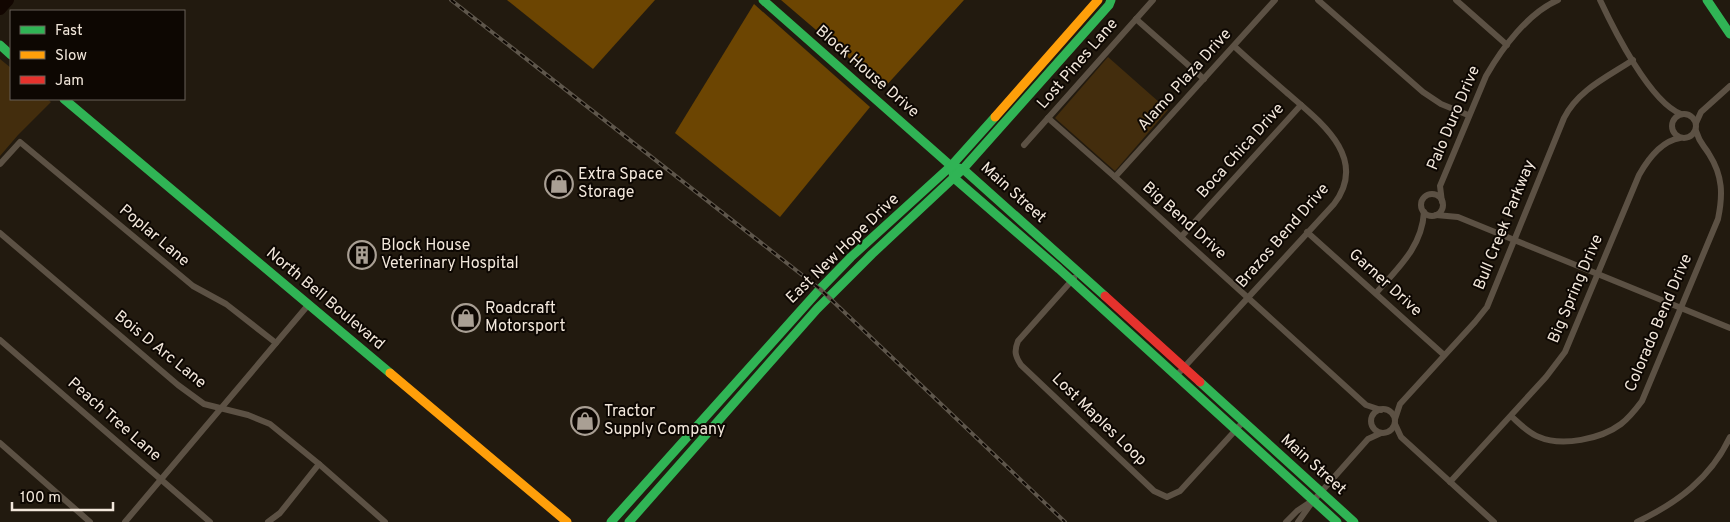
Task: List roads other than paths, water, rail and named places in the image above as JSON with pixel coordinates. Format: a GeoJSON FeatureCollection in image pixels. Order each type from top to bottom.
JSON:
{"type":"FeatureCollection","features":[{"type":"Feature","properties":{"kind":"main road","name":"Block House Drive"},"geometry":{"type":"LineString","coordinates":[[763,0],[951,166]]}},
{"type":"Feature","properties":{"kind":"main road","name":"East New Hope Drive"},"geometry":{"type":"LineString","coordinates":[[611,522],[820,289],[951,166],[1098,0]]}},
{"type":"Feature","properties":{"kind":"main road","name":"East New Hope Drive"},"geometry":{"type":"LineString","coordinates":[[629,522],[817,309],[872,254],[964,169],[1112,0]]}},
{"type":"Feature","properties":{"kind":"main road"},"geometry":{"type":"LineString","coordinates":[[1707,0],[1730,34]]}},
{"type":"Feature","properties":{"kind":"main road"},"geometry":{"type":"LineString","coordinates":[[0,45],[10,54]]}},
{"type":"Feature","properties":{"kind":"main road","name":"North Bell Boulevard"},"geometry":{"type":"LineString","coordinates":[[65,100],[567,522]]}},
{"type":"Feature","properties":{"kind":"main road","name":"Main Street"},"geometry":{"type":"LineString","coordinates":[[1337,522],[1235,431],[1177,375],[1072,280],[954,178],[951,166],[964,169],[1354,522]]}},
{"type":"Feature","properties":{"kind":"street","name":"Lost Pines Lane"},"geometry":{"type":"LineString","coordinates":[[1024,145],[1153,0]]}},
{"type":"Feature","properties":{"kind":"street","name":"Alamo Plaza Drive"},"geometry":{"type":"LineString","coordinates":[[1115,177],[1275,0]]}},
{"type":"Feature","properties":{"kind":"street"},"geometry":{"type":"LineString","coordinates":[[1318,0],[1423,92],[1441,104],[1468,115]]}},
{"type":"Feature","properties":{"kind":"street"},"geometry":{"type":"LineString","coordinates":[[1456,0],[1507,45]]}},
{"type":"Feature","properties":{"kind":"street","name":"Palo Duro Drive"},"geometry":{"type":"LineString","coordinates":[[1442,204],[1440,186],[1468,115],[1495,60],[1532,17],[1558,0]]}},
{"type":"Feature","properties":{"kind":"street"},"geometry":{"type":"LineString","coordinates":[[1600,0],[1608,18],[1633,60],[1650,86],[1671,110],[1681,114],[1700,112]]}},
{"type":"Feature","properties":{"kind":"street"},"geometry":{"type":"LineString","coordinates":[[1136,19],[1204,80]]}},
{"type":"Feature","properties":{"kind":"street","name":"Brazos Bend Drive"},"geometry":{"type":"LineString","coordinates":[[1177,375],[1337,200],[1346,176],[1345,163],[1335,139],[1326,128],[1234,46]]}},
{"type":"Feature","properties":{"kind":"street","name":"Bull Creek Parkway"},"geometry":{"type":"LineString","coordinates":[[1395,422],[1400,404],[1487,307],[1561,127],[1573,103],[1584,92],[1633,60]]}},
{"type":"Feature","properties":{"kind":"street"},"geometry":{"type":"LineString","coordinates":[[1681,114],[1672,124],[1669,140],[1691,137],[1696,131],[1696,123],[1700,112],[1730,86]]}},
{"type":"Feature","properties":{"kind":"street","name":"Boca Chica Drive"},"geometry":{"type":"LineString","coordinates":[[1181,237],[1301,105]]}},
{"type":"Feature","properties":{"kind":"street"},"geometry":{"type":"LineString","coordinates":[[1671,110],[1674,134],[1700,142]]}},
{"type":"Feature","properties":{"kind":"street"},"geometry":{"type":"LineString","coordinates":[[1689,114],[1696,123]]}},
{"type":"Feature","properties":{"kind":"street","name":"Big Bend Drive"},"geometry":{"type":"LineString","coordinates":[[1048,118],[1366,405],[1382,410]]}},
{"type":"Feature","properties":{"kind":"street","name":"Colorado Bend Drive"},"geometry":{"type":"LineString","coordinates":[[1511,416],[1537,436],[1555,441],[1577,440],[1600,435],[1620,425],[1634,411],[1644,396],[1718,219],[1722,198],[1721,184],[1710,154],[1700,142],[1696,131]]}},
{"type":"Feature","properties":{"kind":"street","name":"Big Spring Drive"},"geometry":{"type":"LineString","coordinates":[[1450,482],[1546,377],[1565,352],[1639,175],[1651,156],[1669,140]]}},
{"type":"Feature","properties":{"kind":"street","name":"Poplar Lane"},"geometry":{"type":"LineString","coordinates":[[0,164],[20,142],[193,286],[226,304],[276,343]]}},
{"type":"Feature","properties":{"kind":"street","name":"Palo Duro Drive"},"geometry":{"type":"LineString","coordinates":[[1428,195],[1440,186]]}},
{"type":"Feature","properties":{"kind":"street"},"geometry":{"type":"LineString","coordinates":[[1376,294],[1412,252],[1423,226],[1424,212],[1422,203],[1428,195],[1438,196],[1442,204],[1458,217],[1730,328]]}},
{"type":"Feature","properties":{"kind":"street"},"geometry":{"type":"LineString","coordinates":[[1423,226],[1441,211],[1442,204]]}},
{"type":"Feature","properties":{"kind":"street"},"geometry":{"type":"LineString","coordinates":[[1424,212],[1429,215],[1458,217]]}},
{"type":"Feature","properties":{"kind":"street","name":"Garner Drive"},"geometry":{"type":"LineString","coordinates":[[1307,232],[1444,355]]}},
{"type":"Feature","properties":{"kind":"street","name":"Bois D Arc Lane"},"geometry":{"type":"LineString","coordinates":[[0,233],[178,385],[204,404],[248,415],[270,424],[385,522]]}},
{"type":"Feature","properties":{"kind":"street","name":"Lost Maples Loop"},"geometry":{"type":"LineString","coordinates":[[1080,273],[1018,341],[1015,352],[1017,359],[1021,365],[1154,491],[1167,497],[1180,491],[1243,422]]}},
{"type":"Feature","properties":{"kind":"street"},"geometry":{"type":"LineString","coordinates":[[125,522],[309,304]]}},
{"type":"Feature","properties":{"kind":"street","name":"Peach Tree Lane"},"geometry":{"type":"LineString","coordinates":[[0,340],[210,522]]}},
{"type":"Feature","properties":{"kind":"street","name":"Bull Creek Parkway"},"geometry":{"type":"LineString","coordinates":[[1382,410],[1400,404]]}},
{"type":"Feature","properties":{"kind":"street","name":"Big Bend Drive"},"geometry":{"type":"LineString","coordinates":[[1366,405],[1371,422]]}},
{"type":"Feature","properties":{"kind":"street"},"geometry":{"type":"LineString","coordinates":[[1368,439],[1371,422],[1376,412],[1382,410],[1391,413],[1401,437],[1494,522]]}},
{"type":"Feature","properties":{"kind":"street"},"geometry":{"type":"LineString","coordinates":[[1371,422],[1375,430],[1401,437]]}},
{"type":"Feature","properties":{"kind":"street"},"geometry":{"type":"LineString","coordinates":[[1298,522],[1313,501],[1368,439],[1392,430],[1395,422]]}},
{"type":"Feature","properties":{"kind":"street"},"geometry":{"type":"LineString","coordinates":[[1637,522],[1658,512],[1694,486],[1709,470],[1730,436]]}},
{"type":"Feature","properties":{"kind":"street"},"geometry":{"type":"LineString","coordinates":[[0,443],[90,522]]}},
{"type":"Feature","properties":{"kind":"street"},"geometry":{"type":"LineString","coordinates":[[268,522],[280,513],[319,464]]}},
{"type":"Feature","properties":{"kind":"street"},"geometry":{"type":"LineString","coordinates":[[1286,522],[1297,511],[1313,501]]}},
{"type":"Feature","properties":{"kind":"waterway"},"geometry":{"type":"LineString","coordinates":[[0,9],[8,0]]}},
{"type":"Feature","properties":{"kind":"railway"},"geometry":{"type":"LineString","coordinates":[[451,0],[820,289],[1065,522]]}},
{"type":"Feature","properties":{"kind":"place","name":"Extra Space Storage"},"geometry":{"type":"Point","coordinates":[559,184]}},
{"type":"Feature","properties":{"kind":"place","name":"Block House Veterinary Hospital"},"geometry":{"type":"Point","coordinates":[362,255]}},
{"type":"Feature","properties":{"kind":"place","name":"Roadcraft Motorsport"},"geometry":{"type":"Point","coordinates":[466,318]}},
{"type":"Feature","properties":{"kind":"place","name":"Tractor Supply Company"},"geometry":{"type":"Point","coordinates":[585,421]}}]}
